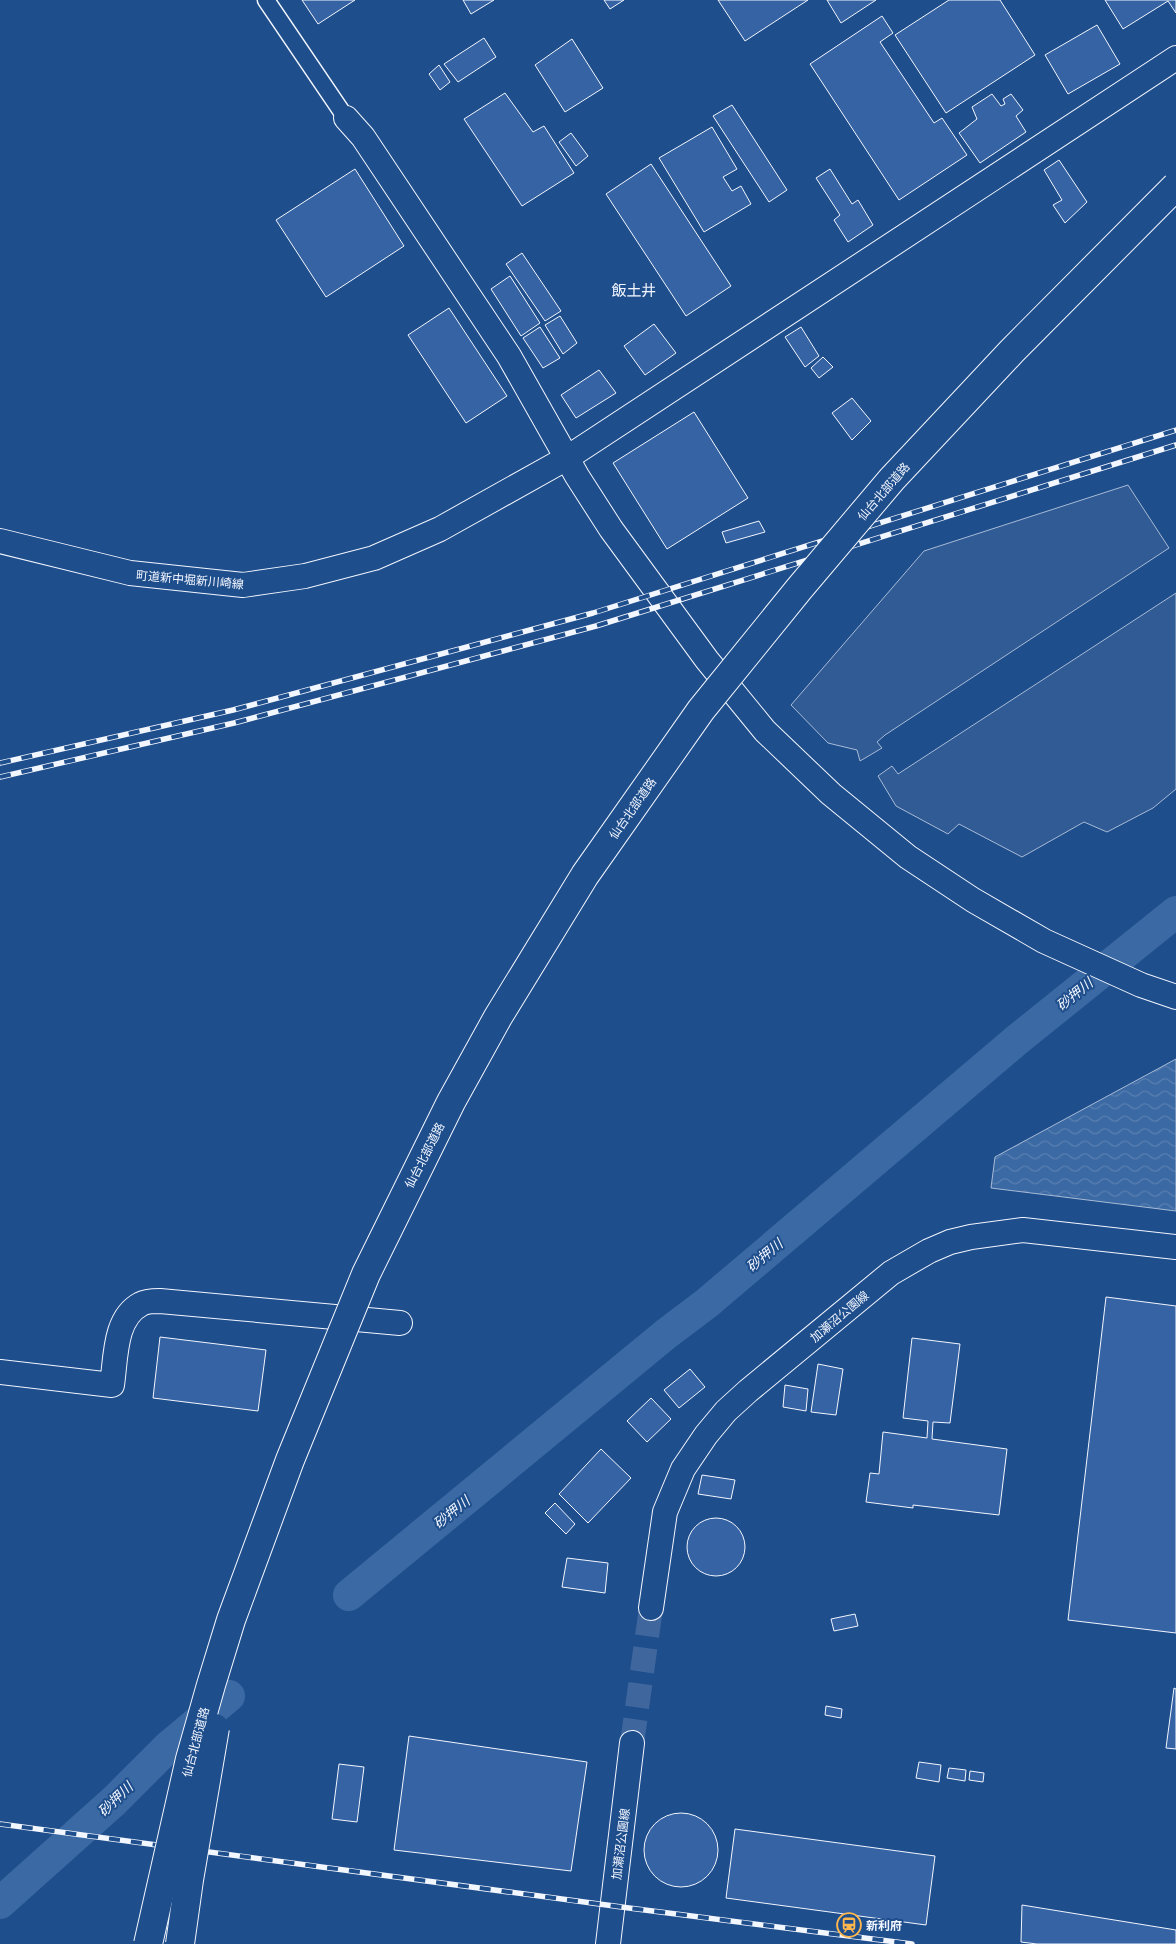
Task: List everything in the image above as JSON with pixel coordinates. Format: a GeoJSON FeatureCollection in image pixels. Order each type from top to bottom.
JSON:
{"type":"FeatureCollection","features":[{"type":"Feature","properties":{"kind":"highway","name":"仙台北部道路"},"geometry":{"type":"LineString","coordinates":[[148,1944],[190,1759],[231,1620],[290,1460],[366,1274],[451,1102],[498,1017],[584,875],[701,710],[892,478],[1012,351],[1176,186]]}},
{"type":"Feature","properties":{"kind":"highway","name":"仙台北部道路"},"geometry":{"type":"LineString","coordinates":[[180,1944],[195,1842],[223,1685],[260,1544]]}},
{"type":"Feature","properties":{"kind":"street"},"geometry":{"type":"LineString","coordinates":[[266,0],[346,118],[362,137],[508,356],[611,529],[650,585],[725,683],[765,731],[830,794],[908,857],[973,900],[1044,941],[1141,985],[1176,997]]}},
{"type":"Feature","properties":{"kind":"street","name":"町道新中堀新川崎線"},"geometry":{"type":"LineString","coordinates":[[0,541],[130,573],[242,585],[305,576],[374,558],[440,529],[567,458],[1176,58]]}},
{"type":"Feature","properties":{"kind":"street","name":"加瀬沼公園線"},"geometry":{"type":"LineString","coordinates":[[651,1608],[665,1512],[683,1469],[706,1435],[726,1411],[892,1273],[929,1251],[950,1242],[1012,1230],[1050,1232],[1176,1247]]}},
{"type":"Feature","properties":{"kind":"street"},"geometry":{"type":"LineString","coordinates":[[0,1372],[112,1385],[119,1332],[129,1312],[142,1302],[160,1300],[400,1323]]}},
{"type":"Feature","properties":{"kind":"street","name":"加瀬沼公園線"},"geometry":{"type":"LineString","coordinates":[[608,1944],[632,1743]]}},
{"type":"Feature","properties":{"kind":"shaded area"},"geometry":{"type":"Polygon","coordinates":[[[1128,485],[1169,548],[885,735],[877,742],[882,748],[860,761],[857,750],[828,743],[791,705],[924,551],[1128,485]]]}},
{"type":"Feature","properties":{"kind":"shaded area"},"geometry":{"type":"Polygon","coordinates":[[[1176,593],[1176,789],[1153,808],[1107,832],[1084,822],[1022,857],[959,824],[948,834],[896,806],[878,776],[892,766],[898,774],[1176,593]]]}},
{"type":"Feature","properties":{"kind":"water"},"geometry":{"type":"Polygon","coordinates":[[[1176,1059],[1176,1211],[991,1188],[995,1157],[1176,1059]]]}},
{"type":"Feature","properties":{"kind":"building"},"geometry":{"type":"Polygon","coordinates":[[[302,0],[355,0],[318,24],[302,0]]]}},
{"type":"Feature","properties":{"kind":"building"},"geometry":{"type":"Polygon","coordinates":[[[463,0],[494,0],[471,14],[463,0]]]}},
{"type":"Feature","properties":{"kind":"building"},"geometry":{"type":"Polygon","coordinates":[[[604,0],[624,0],[610,9],[604,0]]]}},
{"type":"Feature","properties":{"kind":"building"},"geometry":{"type":"Polygon","coordinates":[[[718,0],[808,0],[745,41],[718,0]]]}},
{"type":"Feature","properties":{"kind":"building"},"geometry":{"type":"Polygon","coordinates":[[[827,0],[876,0],[841,23],[827,0]]]}},
{"type":"Feature","properties":{"kind":"building"},"geometry":{"type":"Polygon","coordinates":[[[949,0],[1000,0],[1035,55],[946,113],[895,35],[949,0]]]}},
{"type":"Feature","properties":{"kind":"building"},"geometry":{"type":"Polygon","coordinates":[[[1105,0],[1176,0],[1176,13],[1168,1],[1123,29],[1105,0]]]}},
{"type":"Feature","properties":{"kind":"building"},"geometry":{"type":"Polygon","coordinates":[[[882,16],[893,33],[880,42],[934,123],[942,118],[967,155],[899,200],[810,64],[882,16]]]}},
{"type":"Feature","properties":{"kind":"building"},"geometry":{"type":"Polygon","coordinates":[[[1097,25],[1120,64],[1068,94],[1045,55],[1097,25]]]}},
{"type":"Feature","properties":{"kind":"building"},"geometry":{"type":"Polygon","coordinates":[[[484,38],[496,57],[458,82],[444,64],[484,38]]]}},
{"type":"Feature","properties":{"kind":"building"},"geometry":{"type":"Polygon","coordinates":[[[572,39],[603,88],[565,112],[535,65],[572,39]]]}},
{"type":"Feature","properties":{"kind":"building"},"geometry":{"type":"Polygon","coordinates":[[[439,65],[450,82],[440,90],[429,74],[439,65]]]}},
{"type":"Feature","properties":{"kind":"building"},"geometry":{"type":"Polygon","coordinates":[[[505,93],[533,132],[544,126],[574,173],[522,206],[464,119],[505,93]]]}},
{"type":"Feature","properties":{"kind":"building"},"geometry":{"type":"Polygon","coordinates":[[[992,94],[1001,106],[1005,104],[1003,99],[1011,94],[1023,110],[1016,116],[1026,132],[980,163],[959,133],[977,119],[972,107],[992,94]]]}},
{"type":"Feature","properties":{"kind":"building"},"geometry":{"type":"Polygon","coordinates":[[[732,105],[787,190],[769,202],[713,116],[732,105]]]}},
{"type":"Feature","properties":{"kind":"building"},"geometry":{"type":"Polygon","coordinates":[[[712,127],[737,169],[723,177],[732,191],[741,186],[751,204],[704,232],[659,158],[712,127]]]}},
{"type":"Feature","properties":{"kind":"building"},"geometry":{"type":"Polygon","coordinates":[[[571,133],[588,156],[576,166],[559,142],[571,133]]]}},
{"type":"Feature","properties":{"kind":"building"},"geometry":{"type":"Polygon","coordinates":[[[1059,160],[1087,202],[1065,223],[1053,205],[1062,200],[1044,170],[1059,160]]]}},
{"type":"Feature","properties":{"kind":"building"},"geometry":{"type":"Polygon","coordinates":[[[651,164],[731,286],[686,316],[606,194],[651,164]]]}},
{"type":"Feature","properties":{"kind":"building"},"geometry":{"type":"Polygon","coordinates":[[[355,169],[404,246],[326,297],[276,220],[355,169]]]}},
{"type":"Feature","properties":{"kind":"building"},"geometry":{"type":"Polygon","coordinates":[[[830,169],[852,204],[858,200],[873,225],[848,242],[834,220],[840,215],[816,178],[830,169]]]}},
{"type":"Feature","properties":{"kind":"building"},"geometry":{"type":"Polygon","coordinates":[[[522,253],[561,311],[545,321],[506,264],[522,253]]]}},
{"type":"Feature","properties":{"kind":"building"},"geometry":{"type":"Polygon","coordinates":[[[510,276],[540,323],[521,336],[491,289],[510,276]]]}},
{"type":"Feature","properties":{"kind":"building"},"geometry":{"type":"Polygon","coordinates":[[[449,308],[507,396],[466,423],[408,335],[449,308]]]}},
{"type":"Feature","properties":{"kind":"building"},"geometry":{"type":"Polygon","coordinates":[[[560,316],[577,343],[563,354],[545,325],[560,316]]]}},
{"type":"Feature","properties":{"kind":"building"},"geometry":{"type":"Polygon","coordinates":[[[654,324],[676,353],[645,375],[624,346],[654,324]]]}},
{"type":"Feature","properties":{"kind":"building"},"geometry":{"type":"Polygon","coordinates":[[[540,327],[560,358],[543,368],[523,338],[540,327]]]}},
{"type":"Feature","properties":{"kind":"building"},"geometry":{"type":"Polygon","coordinates":[[[801,327],[819,356],[805,367],[785,337],[801,327]]]}},
{"type":"Feature","properties":{"kind":"building"},"geometry":{"type":"Polygon","coordinates":[[[823,357],[833,367],[819,378],[811,368],[823,357]]]}},
{"type":"Feature","properties":{"kind":"building"},"geometry":{"type":"Polygon","coordinates":[[[599,370],[616,393],[576,418],[561,395],[599,370]]]}},
{"type":"Feature","properties":{"kind":"building"},"geometry":{"type":"Polygon","coordinates":[[[852,398],[871,421],[852,440],[832,413],[852,398]]]}},
{"type":"Feature","properties":{"kind":"building"},"geometry":{"type":"Polygon","coordinates":[[[694,412],[748,498],[667,549],[613,463],[694,412]]]}},
{"type":"Feature","properties":{"kind":"building"},"geometry":{"type":"Polygon","coordinates":[[[759,521],[765,532],[726,543],[722,532],[759,521]]]}},
{"type":"Feature","properties":{"kind":"building"},"geometry":{"type":"Polygon","coordinates":[[[1106,1297],[1176,1306],[1176,1633],[1068,1620],[1106,1297]]]}},
{"type":"Feature","properties":{"kind":"building"},"geometry":{"type":"Polygon","coordinates":[[[160,1337],[266,1350],[258,1411],[153,1398],[160,1337]]]}},
{"type":"Feature","properties":{"kind":"building"},"geometry":{"type":"Polygon","coordinates":[[[912,1338],[960,1344],[950,1423],[933,1422],[932,1439],[1007,1449],[999,1515],[913,1505],[913,1508],[866,1502],[870,1473],[879,1474],[883,1432],[927,1438],[928,1421],[903,1418],[912,1338]]]}},
{"type":"Feature","properties":{"kind":"building"},"geometry":{"type":"Polygon","coordinates":[[[818,1364],[843,1369],[836,1415],[811,1412],[818,1364]]]}},
{"type":"Feature","properties":{"kind":"building"},"geometry":{"type":"Polygon","coordinates":[[[690,1369],[705,1387],[679,1408],[664,1390],[690,1369]]]}},
{"type":"Feature","properties":{"kind":"building"},"geometry":{"type":"Polygon","coordinates":[[[785,1385],[808,1389],[806,1411],[783,1407],[785,1385]]]}},
{"type":"Feature","properties":{"kind":"building"},"geometry":{"type":"Polygon","coordinates":[[[651,1398],[671,1419],[647,1442],[627,1421],[651,1398]]]}},
{"type":"Feature","properties":{"kind":"building"},"geometry":{"type":"Polygon","coordinates":[[[601,1449],[631,1478],[588,1523],[559,1494],[601,1449]]]}},
{"type":"Feature","properties":{"kind":"building"},"geometry":{"type":"Polygon","coordinates":[[[702,1475],[735,1480],[731,1499],[698,1494],[702,1475]]]}},
{"type":"Feature","properties":{"kind":"building"},"geometry":{"type":"Polygon","coordinates":[[[555,1503],[575,1524],[566,1534],[545,1513],[555,1503]]]}},
{"type":"Feature","properties":{"kind":"building"},"geometry":{"type":"Polygon","coordinates":[[[716,1518],[732,1523],[740,1531],[745,1547],[740,1563],[732,1571],[716,1576],[700,1571],[692,1563],[687,1547],[692,1531],[700,1523],[716,1518]]]}},
{"type":"Feature","properties":{"kind":"building"},"geometry":{"type":"Polygon","coordinates":[[[567,1558],[608,1563],[605,1593],[562,1587],[567,1558]]]}},
{"type":"Feature","properties":{"kind":"building"},"geometry":{"type":"Polygon","coordinates":[[[855,1614],[858,1626],[834,1631],[831,1619],[855,1614]]]}},
{"type":"Feature","properties":{"kind":"building"},"geometry":{"type":"Polygon","coordinates":[[[1174,1688],[1176,1689],[1176,1749],[1166,1748],[1174,1688]]]}},
{"type":"Feature","properties":{"kind":"building"},"geometry":{"type":"Polygon","coordinates":[[[826,1706],[842,1709],[841,1718],[825,1715],[826,1706]]]}},
{"type":"Feature","properties":{"kind":"building"},"geometry":{"type":"Polygon","coordinates":[[[409,1736],[587,1762],[571,1871],[394,1850],[409,1736]]]}},
{"type":"Feature","properties":{"kind":"building"},"geometry":{"type":"Polygon","coordinates":[[[919,1762],[941,1765],[939,1782],[916,1778],[919,1762]]]}},
{"type":"Feature","properties":{"kind":"building"},"geometry":{"type":"Polygon","coordinates":[[[339,1764],[364,1767],[357,1822],[332,1819],[339,1764]]]}},
{"type":"Feature","properties":{"kind":"building"},"geometry":{"type":"Polygon","coordinates":[[[949,1768],[966,1770],[965,1781],[947,1778],[949,1768]]]}},
{"type":"Feature","properties":{"kind":"building"},"geometry":{"type":"Polygon","coordinates":[[[970,1771],[984,1773],[983,1782],[969,1780],[970,1771]]]}},
{"type":"Feature","properties":{"kind":"building"},"geometry":{"type":"Polygon","coordinates":[[[681,1813],[702,1819],[712,1829],[718,1850],[712,1871],[702,1881],[681,1887],[660,1881],[650,1871],[644,1850],[650,1829],[660,1819],[681,1813]]]}},
{"type":"Feature","properties":{"kind":"building"},"geometry":{"type":"Polygon","coordinates":[[[735,1829],[935,1856],[926,1925],[726,1898],[735,1829]]]}},
{"type":"Feature","properties":{"kind":"building"},"geometry":{"type":"Polygon","coordinates":[[[1022,1905],[1176,1930],[1176,1944],[1037,1944],[1021,1942],[1022,1905]]]}},
{"type":"Feature","properties":{"kind":"waterway","name":"砂押川"},"geometry":{"type":"LineString","coordinates":[[349,1595],[666,1334],[707,1303],[1018,1039],[1176,912]]}},
{"type":"Feature","properties":{"kind":"waterway","name":"砂押川"},"geometry":{"type":"LineString","coordinates":[[0,1903],[114,1801],[168,1747],[229,1696]]}},
{"type":"Feature","properties":{"kind":"tunnel"},"geometry":{"type":"LineString","coordinates":[[632,1743],[651,1608]]}},
{"type":"Feature","properties":{"kind":"railway"},"geometry":{"type":"LineString","coordinates":[[0,763],[233,710],[593,613],[1176,430]]}},
{"type":"Feature","properties":{"kind":"railway"},"geometry":{"type":"LineString","coordinates":[[0,777],[234,723],[596,626],[1176,445]]}},
{"type":"Feature","properties":{"kind":"railway"},"geometry":{"type":"LineString","coordinates":[[0,1824],[912,1944]]}},
{"type":"Feature","properties":{"kind":"place","name":"新利府"},"geometry":{"type":"Point","coordinates":[849,1925]}},
{"type":"Feature","properties":{"kind":"district","name":"飯土井"},"geometry":{"type":"Point","coordinates":[634,290]}}]}
